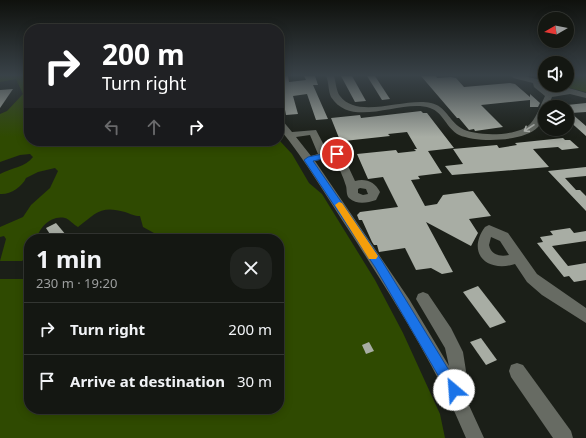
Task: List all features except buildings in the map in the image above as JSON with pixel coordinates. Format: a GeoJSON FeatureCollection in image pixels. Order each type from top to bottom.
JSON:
{"type":"FeatureCollection","features":[{"type":"Feature","properties":{"kind":"street"},"geometry":{"type":"LineString","coordinates":[[335,96],[346,106],[363,109],[428,105],[440,110],[460,132],[478,137],[521,132],[531,129],[535,125],[548,96]]}},
{"type":"Feature","properties":{"kind":"street"},"geometry":{"type":"LineString","coordinates":[[284,128],[308,160],[379,264],[454,390],[475,438]]}},
{"type":"Feature","properties":{"kind":"street"},"geometry":{"type":"LineString","coordinates":[[289,135],[312,132],[321,151],[325,155]]}},
{"type":"Feature","properties":{"kind":"street"},"geometry":{"type":"LineString","coordinates":[[308,160],[325,155],[337,154],[352,187]]}},
{"type":"Feature","properties":{"kind":"street"},"geometry":{"type":"LineString","coordinates":[[518,258],[532,278],[586,316]]}},
{"type":"Feature","properties":{"kind":"street"},"geometry":{"type":"LineString","coordinates":[[423,299],[448,338],[455,356],[458,371],[454,390]]}},
{"type":"Feature","properties":{"kind":"street"},"geometry":{"type":"LineString","coordinates":[[517,371],[564,438]]}},
{"type":"Feature","properties":{"kind":"green space"},"geometry":{"type":"Polygon","coordinates":[[[21,96],[24,96],[24,146],[284,145],[292,154],[309,183],[322,194],[375,280],[403,333],[440,414],[445,438],[0,438],[0,279],[24,279],[24,414],[284,414],[284,234],[156,234],[143,227],[140,216],[110,209],[94,214],[78,227],[65,218],[55,218],[50,220],[38,234],[24,234],[24,259],[22,261],[0,261],[6,239],[4,236],[0,237],[0,227],[23,217],[31,205],[50,188],[58,171],[55,168],[38,172],[26,178],[15,190],[0,194],[0,174],[26,163],[33,157],[30,154],[20,155],[0,162],[0,114],[7,111],[21,96]]]}},
{"type":"Feature","properties":{"kind":"slow traffic"},"geometry":{"type":"LineString","coordinates":[[339,205],[373,256]]}},
{"type":"Feature","properties":{"kind":"route"},"geometry":{"type":"LineString","coordinates":[[337,154],[325,155],[308,160],[379,264],[449,378],[454,390]]}}]}
